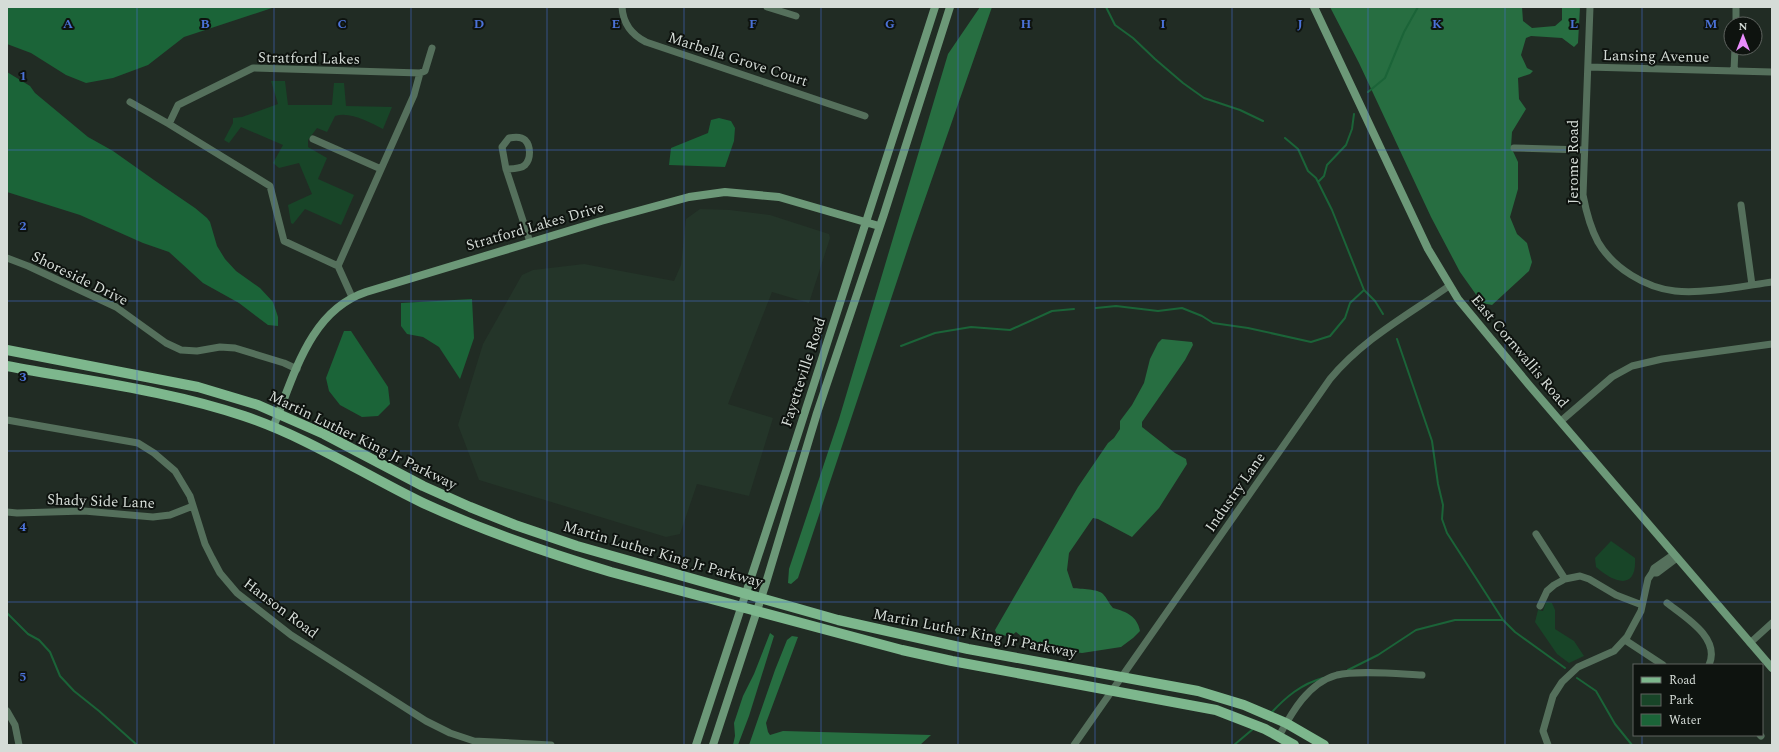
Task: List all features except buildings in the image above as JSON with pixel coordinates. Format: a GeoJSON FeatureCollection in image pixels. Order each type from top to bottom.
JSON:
{"type":"FeatureCollection","features":[{"type":"Feature","properties":{"kind":"main road","name":"Fayetteville Road"},"geometry":{"type":"LineString","coordinates":[[696,745],[935,7]]}},
{"type":"Feature","properties":{"kind":"main road","name":"Fayetteville Road"},"geometry":{"type":"LineString","coordinates":[[713,745],[762,598],[810,434],[950,7]]}},
{"type":"Feature","properties":{"kind":"main road","name":"East Cornwallis Road"},"geometry":{"type":"LineString","coordinates":[[1314,7],[1428,249],[1449,286],[1470,315],[1772,668]]}},
{"type":"Feature","properties":{"kind":"main road","name":"Stratford Lakes Drive"},"geometry":{"type":"LineString","coordinates":[[273,427],[314,332],[333,310],[352,297],[530,242],[689,197],[725,192],[779,197],[879,226]]}},
{"type":"Feature","properties":{"kind":"main road","name":"Martin Luther King Jr Parkway"},"geometry":{"type":"LineString","coordinates":[[7,350],[198,387],[251,403],[324,434],[422,486],[515,525],[576,546],[838,620],[944,644],[1198,692],[1220,698],[1286,723],[1324,745]]}},
{"type":"Feature","properties":{"kind":"main road","name":"Martin Luther King Jr Parkway"},"geometry":{"type":"LineString","coordinates":[[7,366],[167,395],[206,404],[273,427],[306,442],[423,503],[497,534],[597,567],[922,654],[1216,710],[1251,723],[1294,745]]}},
{"type":"Feature","properties":{"kind":"street","name":"Marbella Grove Court"},"geometry":{"type":"LineString","coordinates":[[622,7],[622,13],[633,35],[646,42],[865,116]]}},
{"type":"Feature","properties":{"kind":"street"},"geometry":{"type":"LineString","coordinates":[[767,7],[796,16]]}},
{"type":"Feature","properties":{"kind":"street","name":"Jerome Road"},"geometry":{"type":"LineString","coordinates":[[1590,7],[1584,150],[1584,195],[1586,214],[1598,242],[1622,269],[1655,287],[1674,291],[1694,292],[1772,282]]}},
{"type":"Feature","properties":{"kind":"street"},"geometry":{"type":"LineString","coordinates":[[338,266],[414,95],[420,73],[425,71],[432,48]]}},
{"type":"Feature","properties":{"kind":"street"},"geometry":{"type":"LineString","coordinates":[[1734,71],[1735,56]]}},
{"type":"Feature","properties":{"kind":"street","name":"Lansing Avenue"},"geometry":{"type":"LineString","coordinates":[[1588,67],[1772,72]]}},
{"type":"Feature","properties":{"kind":"street","name":"Stratford Lakes"},"geometry":{"type":"LineString","coordinates":[[169,124],[178,106],[253,68],[420,73]]}},
{"type":"Feature","properties":{"kind":"street"},"geometry":{"type":"LineString","coordinates":[[130,102],[169,124],[270,186],[284,241],[338,266],[352,297]]}},
{"type":"Feature","properties":{"kind":"street"},"geometry":{"type":"LineString","coordinates":[[506,169],[525,165],[530,158],[529,148],[525,140],[519,137],[509,138],[502,147],[506,169],[530,242]]}},
{"type":"Feature","properties":{"kind":"street"},"geometry":{"type":"LineString","coordinates":[[313,138],[381,169]]}},
{"type":"Feature","properties":{"kind":"street"},"geometry":{"type":"LineString","coordinates":[[1514,148],[1584,150]]}},
{"type":"Feature","properties":{"kind":"street"},"geometry":{"type":"LineString","coordinates":[[1741,205],[1752,285]]}},
{"type":"Feature","properties":{"kind":"street","name":"Shoreside Drive"},"geometry":{"type":"LineString","coordinates":[[7,258],[28,266],[116,307],[166,343],[181,350],[197,350],[220,347],[235,348],[284,363],[297,369]]}},
{"type":"Feature","properties":{"kind":"street","name":"Industry Lane"},"geometry":{"type":"LineString","coordinates":[[1074,745],[1321,390],[1338,368],[1375,336],[1449,286]]}},
{"type":"Feature","properties":{"kind":"street"},"geometry":{"type":"LineString","coordinates":[[1561,421],[1612,377],[1632,366],[1662,359],[1772,344]]}},
{"type":"Feature","properties":{"kind":"street","name":"Hanson Road"},"geometry":{"type":"LineString","coordinates":[[7,420],[138,443],[154,453],[175,471],[193,506],[205,544],[220,573],[246,601],[291,635],[426,721],[450,733],[480,742],[551,745]]}},
{"type":"Feature","properties":{"kind":"street","name":"Shady Side Lane"},"geometry":{"type":"LineString","coordinates":[[7,512],[84,511],[153,517],[170,515],[193,506]]}},
{"type":"Feature","properties":{"kind":"street"},"geometry":{"type":"LineString","coordinates":[[1536,534],[1565,579]]}},
{"type":"Feature","properties":{"kind":"street"},"geometry":{"type":"LineString","coordinates":[[1548,745],[1544,731],[1553,696],[1562,682],[1578,667],[1614,651],[1625,640],[1635,624],[1642,605],[1648,579],[1652,573],[1657,573],[1675,556]]}},
{"type":"Feature","properties":{"kind":"street"},"geometry":{"type":"LineString","coordinates":[[1540,606],[1547,591],[1554,585],[1565,579],[1584,577],[1616,595],[1642,605]]}},
{"type":"Feature","properties":{"kind":"street"},"geometry":{"type":"LineString","coordinates":[[1667,603],[1708,640],[1712,653],[1709,664]]}},
{"type":"Feature","properties":{"kind":"street"},"geometry":{"type":"LineString","coordinates":[[1750,643],[1772,623]]}},
{"type":"Feature","properties":{"kind":"street"},"geometry":{"type":"LineString","coordinates":[[1625,640],[1661,664]]}},
{"type":"Feature","properties":{"kind":"street"},"geometry":{"type":"LineString","coordinates":[[1279,736],[1297,706],[1313,689],[1336,675],[1422,675]]}},
{"type":"Feature","properties":{"kind":"street"},"geometry":{"type":"LineString","coordinates":[[7,711],[15,725],[19,745]]}},
{"type":"Feature","properties":{"kind":"shaded area"},"geometry":{"type":"Polygon","coordinates":[[[980,7],[992,7],[912,236],[798,578],[791,584],[788,583],[789,569],[839,419],[948,54],[980,7]]]}},
{"type":"Feature","properties":{"kind":"shaded area"},"geometry":{"type":"Polygon","coordinates":[[[1330,7],[1522,7],[1523,21],[1532,28],[1555,26],[1562,20],[1562,7],[1580,7],[1578,43],[1574,47],[1562,38],[1531,36],[1526,38],[1521,55],[1527,68],[1533,71],[1530,74],[1518,78],[1519,99],[1526,109],[1512,132],[1511,147],[1518,162],[1518,189],[1510,217],[1517,234],[1527,243],[1532,262],[1529,271],[1492,305],[1482,303],[1460,272],[1431,217],[1359,63],[1330,7]]]}},
{"type":"Feature","properties":{"kind":"shaded area"},"geometry":{"type":"Polygon","coordinates":[[[700,209],[730,210],[770,215],[829,234],[830,238],[809,303],[772,292],[728,404],[773,418],[749,496],[697,484],[680,534],[666,537],[479,480],[458,425],[483,344],[522,275],[533,270],[584,264],[674,281],[681,265],[686,219],[700,209]]]}},
{"type":"Feature","properties":{"kind":"shaded area"},"geometry":{"type":"Polygon","coordinates":[[[1162,339],[1192,342],[1193,345],[1185,360],[1142,422],[1142,427],[1175,453],[1186,459],[1187,464],[1159,508],[1132,537],[1098,519],[1093,518],[1069,553],[1067,570],[1073,588],[1101,592],[1113,608],[1123,611],[1134,618],[1140,631],[1121,647],[1082,653],[1045,648],[1025,642],[1016,632],[1011,636],[997,635],[995,630],[1078,487],[1108,443],[1114,438],[1120,429],[1120,421],[1132,405],[1144,383],[1150,359],[1158,343],[1162,339]]]}},
{"type":"Feature","properties":{"kind":"shaded area"},"geometry":{"type":"Polygon","coordinates":[[[770,633],[774,636],[749,716],[738,745],[733,745],[735,736],[734,723],[743,696],[754,674],[770,633]]]}},
{"type":"Feature","properties":{"kind":"shaded area"},"geometry":{"type":"Polygon","coordinates":[[[792,636],[798,637],[766,723],[770,735],[783,731],[931,735],[920,745],[749,745],[775,670],[787,640],[792,636]]]}},
{"type":"Feature","properties":{"kind":"green space"},"geometry":{"type":"Polygon","coordinates":[[[271,81],[285,81],[288,105],[332,105],[334,83],[344,83],[346,106],[392,107],[383,129],[353,116],[341,115],[335,116],[327,132],[317,128],[308,140],[308,147],[327,158],[318,179],[354,195],[341,225],[305,209],[293,224],[291,223],[288,205],[312,194],[299,163],[279,168],[273,163],[283,145],[241,127],[229,143],[224,140],[233,123],[233,118],[242,117],[278,104],[271,81]]]}},
{"type":"Feature","properties":{"kind":"green space"},"geometry":{"type":"Polygon","coordinates":[[[1611,541],[1635,558],[1635,569],[1632,576],[1628,580],[1617,580],[1603,573],[1596,567],[1595,558],[1611,541]]]}},
{"type":"Feature","properties":{"kind":"green space"},"geometry":{"type":"Polygon","coordinates":[[[1546,602],[1552,603],[1555,610],[1555,629],[1574,641],[1584,656],[1569,663],[1557,654],[1535,622],[1538,610],[1543,611],[1546,602]]]}},
{"type":"Feature","properties":{"kind":"water"},"geometry":{"type":"Polygon","coordinates":[[[7,7],[275,7],[184,37],[148,65],[113,78],[86,83],[66,75],[31,53],[7,44],[7,7]]]}},
{"type":"Feature","properties":{"kind":"water"},"geometry":{"type":"Polygon","coordinates":[[[7,72],[30,86],[35,93],[88,137],[113,151],[207,218],[210,222],[217,246],[225,259],[236,271],[260,288],[273,302],[278,317],[278,326],[268,325],[239,303],[203,283],[169,252],[143,243],[80,215],[7,192],[7,72]]]}},
{"type":"Feature","properties":{"kind":"water"},"geometry":{"type":"Polygon","coordinates":[[[719,118],[731,121],[735,128],[734,141],[725,167],[669,165],[671,148],[708,133],[711,120],[719,118]]]}},
{"type":"Feature","properties":{"kind":"water"},"geometry":{"type":"Polygon","coordinates":[[[472,299],[474,338],[460,379],[439,347],[423,337],[407,334],[401,326],[401,303],[472,299]]]}},
{"type":"Feature","properties":{"kind":"water"},"geometry":{"type":"Polygon","coordinates":[[[344,331],[351,331],[388,387],[390,404],[378,416],[362,417],[340,405],[329,391],[326,378],[344,331]]]}},
{"type":"Feature","properties":{"kind":"waterway"},"geometry":{"type":"LineString","coordinates":[[1106,7],[1115,25],[1133,38],[1183,83],[1204,98],[1240,110],[1263,121]]}},
{"type":"Feature","properties":{"kind":"waterway"},"geometry":{"type":"LineString","coordinates":[[1368,92],[1385,78],[1404,32],[1418,7]]}},
{"type":"Feature","properties":{"kind":"waterway"},"geometry":{"type":"LineString","coordinates":[[1318,182],[1324,176],[1327,165],[1346,145],[1352,129],[1354,114]]}},
{"type":"Feature","properties":{"kind":"waterway"},"geometry":{"type":"LineString","coordinates":[[1285,138],[1298,149],[1308,171],[1316,178],[1332,210],[1364,290],[1375,301],[1383,314]]}},
{"type":"Feature","properties":{"kind":"waterway"},"geometry":{"type":"LineString","coordinates":[[1096,308],[1116,306],[1158,311],[1182,308],[1202,316],[1213,323],[1248,328],[1311,342],[1330,336],[1345,318],[1350,303],[1364,290]]}},
{"type":"Feature","properties":{"kind":"waterway"},"geometry":{"type":"LineString","coordinates":[[901,346],[935,333],[971,327],[1010,330],[1052,311],[1074,309]]}},
{"type":"Feature","properties":{"kind":"waterway"},"geometry":{"type":"LineString","coordinates":[[1397,339],[1432,441],[1438,484],[1443,505],[1442,519],[1447,533],[1503,620],[1515,632],[1565,668]]}},
{"type":"Feature","properties":{"kind":"waterway"},"geometry":{"type":"LineString","coordinates":[[7,613],[28,634],[39,640],[50,652],[60,676],[74,691],[137,745]]}},
{"type":"Feature","properties":{"kind":"waterway"},"geometry":{"type":"LineString","coordinates":[[1348,670],[1378,655],[1416,630],[1455,620],[1503,620]]}},
{"type":"Feature","properties":{"kind":"waterway"},"geometry":{"type":"LineString","coordinates":[[1271,713],[1301,687],[1323,678]]}},
{"type":"Feature","properties":{"kind":"waterway"},"geometry":{"type":"LineString","coordinates":[[1577,678],[1596,691],[1615,724],[1632,745]]}},
{"type":"Feature","properties":{"kind":"waterway"},"geometry":{"type":"LineString","coordinates":[[1234,745],[1253,729]]}}]}
